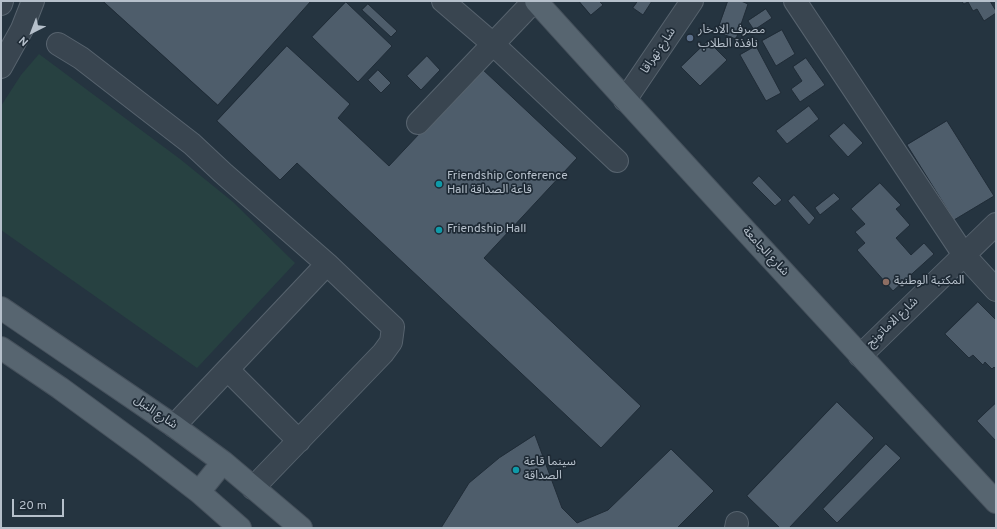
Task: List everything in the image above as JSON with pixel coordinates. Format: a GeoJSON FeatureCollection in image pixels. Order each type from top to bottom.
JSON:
{"type":"FeatureCollection","features":[{"type":"Feature","properties":{"kind":"main road","name":"شارع الجامعة"},"geometry":{"type":"LineString","coordinates":[[535,1],[860,356],[996,502]]}},
{"type":"Feature","properties":{"kind":"main road","name":"شارع النيل"},"geometry":{"type":"LineString","coordinates":[[1,308],[174,426],[223,462],[301,528]]}},
{"type":"Feature","properties":{"kind":"main road"},"geometry":{"type":"LineString","coordinates":[[1,348],[60,388],[142,448],[199,492],[240,528]]}},
{"type":"Feature","properties":{"kind":"main road"},"geometry":{"type":"LineString","coordinates":[[199,492],[223,462]]}},
{"type":"Feature","properties":{"kind":"street"},"geometry":{"type":"LineString","coordinates":[[1,67],[22,29],[33,1]]}},
{"type":"Feature","properties":{"kind":"street"},"geometry":{"type":"LineString","coordinates":[[443,1],[493,44],[617,161]]}},
{"type":"Feature","properties":{"kind":"street"},"geometry":{"type":"LineString","coordinates":[[418,123],[535,1]]}},
{"type":"Feature","properties":{"kind":"street","name":"شارع تهراقا"},"geometry":{"type":"LineString","coordinates":[[625,100],[692,1]]}},
{"type":"Feature","properties":{"kind":"street"},"geometry":{"type":"LineString","coordinates":[[795,1],[964,255],[996,290]]}},
{"type":"Feature","properties":{"kind":"street"},"geometry":{"type":"LineString","coordinates":[[58,44],[81,58],[192,144],[327,264],[393,327],[392,342],[383,353],[253,488]]}},
{"type":"Feature","properties":{"kind":"street","name":"شارع الاماتونج"},"geometry":{"type":"LineString","coordinates":[[860,356],[996,224]]}},
{"type":"Feature","properties":{"kind":"street"},"geometry":{"type":"LineString","coordinates":[[174,426],[327,264]]}},
{"type":"Feature","properties":{"kind":"street"},"geometry":{"type":"LineString","coordinates":[[228,370],[299,440]]}},
{"type":"Feature","properties":{"kind":"green space"},"geometry":{"type":"Polygon","coordinates":[[[39,54],[180,159],[233,202],[295,263],[197,368],[1,230],[1,106],[21,75],[39,54]]]}},
{"type":"Feature","properties":{"kind":"building"},"geometry":{"type":"Polygon","coordinates":[[[103,1],[311,1],[218,105],[103,1]]]}},
{"type":"Feature","properties":{"kind":"building"},"geometry":{"type":"Polygon","coordinates":[[[579,1],[599,1],[603,5],[591,15],[579,1]]]}},
{"type":"Feature","properties":{"kind":"building"},"geometry":{"type":"Polygon","coordinates":[[[638,1],[652,1],[643,15],[633,8],[638,1]]]}},
{"type":"Feature","properties":{"kind":"building"},"geometry":{"type":"Polygon","coordinates":[[[728,1],[741,1],[748,4],[736,39],[717,32],[728,1]]]}},
{"type":"Feature","properties":{"kind":"building"},"geometry":{"type":"Polygon","coordinates":[[[962,1],[990,1],[996,13],[984,21],[977,9],[973,11],[968,2],[964,4],[962,1]]]}},
{"type":"Feature","properties":{"kind":"building"},"geometry":{"type":"Polygon","coordinates":[[[346,2],[392,46],[358,82],[312,37],[346,2]]]}},
{"type":"Feature","properties":{"kind":"building"},"geometry":{"type":"Polygon","coordinates":[[[368,4],[397,31],[391,37],[362,10],[368,4]]]}},
{"type":"Feature","properties":{"kind":"building"},"geometry":{"type":"Polygon","coordinates":[[[766,9],[772,18],[754,30],[748,21],[766,9]]]}},
{"type":"Feature","properties":{"kind":"building"},"geometry":{"type":"Polygon","coordinates":[[[782,30],[795,54],[776,66],[762,41],[782,30]]]}},
{"type":"Feature","properties":{"kind":"building"},"geometry":{"type":"Polygon","coordinates":[[[708,41],[727,60],[700,86],[681,67],[708,41]]]}},
{"type":"Feature","properties":{"kind":"building","name":"Friendship Hall"},"geometry":{"type":"Polygon","coordinates":[[[287,46],[350,104],[338,118],[389,166],[481,68],[577,158],[484,258],[641,406],[601,448],[297,163],[280,180],[217,121],[287,46]]]}},
{"type":"Feature","properties":{"kind":"building"},"geometry":{"type":"Polygon","coordinates":[[[756,46],[781,93],[766,101],[740,55],[756,46]]]}},
{"type":"Feature","properties":{"kind":"building"},"geometry":{"type":"Polygon","coordinates":[[[427,56],[440,70],[421,90],[407,76],[427,56]]]}},
{"type":"Feature","properties":{"kind":"building"},"geometry":{"type":"Polygon","coordinates":[[[806,58],[825,85],[800,102],[791,89],[802,81],[793,67],[806,58]]]}},
{"type":"Feature","properties":{"kind":"building"},"geometry":{"type":"Polygon","coordinates":[[[378,70],[391,83],[381,93],[368,80],[378,70]]]}},
{"type":"Feature","properties":{"kind":"building"},"geometry":{"type":"Polygon","coordinates":[[[809,106],[819,119],[787,144],[776,131],[809,106]]]}},
{"type":"Feature","properties":{"kind":"building"},"geometry":{"type":"Polygon","coordinates":[[[947,121],[994,196],[954,220],[907,145],[947,121]]]}},
{"type":"Feature","properties":{"kind":"building"},"geometry":{"type":"Polygon","coordinates":[[[844,123],[863,143],[848,157],[829,136],[844,123]]]}},
{"type":"Feature","properties":{"kind":"building"},"geometry":{"type":"Polygon","coordinates":[[[759,176],[782,200],[775,206],[752,183],[759,176]]]}},
{"type":"Feature","properties":{"kind":"building"},"geometry":{"type":"Polygon","coordinates":[[[880,183],[901,205],[896,209],[910,225],[896,238],[911,255],[924,243],[934,254],[893,291],[857,250],[865,243],[855,232],[865,224],[851,209],[880,183]]]}},
{"type":"Feature","properties":{"kind":"building"},"geometry":{"type":"Polygon","coordinates":[[[834,193],[840,199],[820,215],[815,208],[834,193]]]}},
{"type":"Feature","properties":{"kind":"building"},"geometry":{"type":"Polygon","coordinates":[[[794,195],[815,218],[809,225],[788,201],[794,195]]]}},
{"type":"Feature","properties":{"kind":"building"},"geometry":{"type":"Polygon","coordinates":[[[978,302],[996,320],[996,369],[994,367],[992,369],[985,362],[983,365],[973,355],[969,358],[945,334],[978,302]]]}},
{"type":"Feature","properties":{"kind":"building"},"geometry":{"type":"Polygon","coordinates":[[[837,402],[874,438],[789,528],[780,528],[747,496],[837,402]]]}},
{"type":"Feature","properties":{"kind":"building"},"geometry":{"type":"Polygon","coordinates":[[[996,403],[996,441],[977,421],[996,403]]]}},
{"type":"Feature","properties":{"kind":"building","name":"سينما قاعة الصداقة"},"geometry":{"type":"Polygon","coordinates":[[[535,435],[562,508],[577,523],[608,510],[671,449],[714,491],[677,528],[441,528],[469,483],[499,458],[535,435]]]}},
{"type":"Feature","properties":{"kind":"building"},"geometry":{"type":"Polygon","coordinates":[[[886,444],[901,458],[837,523],[823,509],[886,444]]]}},
{"type":"Feature","properties":{"kind":"place","name":"مصرف الادخار نافذة الطلاب"},"geometry":{"type":"Point","coordinates":[690,38]}},
{"type":"Feature","properties":{"kind":"place","name":"Friendship Conference Hall قاعة الصداقة"},"geometry":{"type":"Point","coordinates":[439,184]}},
{"type":"Feature","properties":{"kind":"place","name":"Friendship Hall"},"geometry":{"type":"Point","coordinates":[439,230]}},
{"type":"Feature","properties":{"kind":"place","name":"المكتبة الوطنية"},"geometry":{"type":"Point","coordinates":[886,282]}},
{"type":"Feature","properties":{"kind":"place","name":"سينما قاعة الصداقة"},"geometry":{"type":"Point","coordinates":[516,470]}}]}
